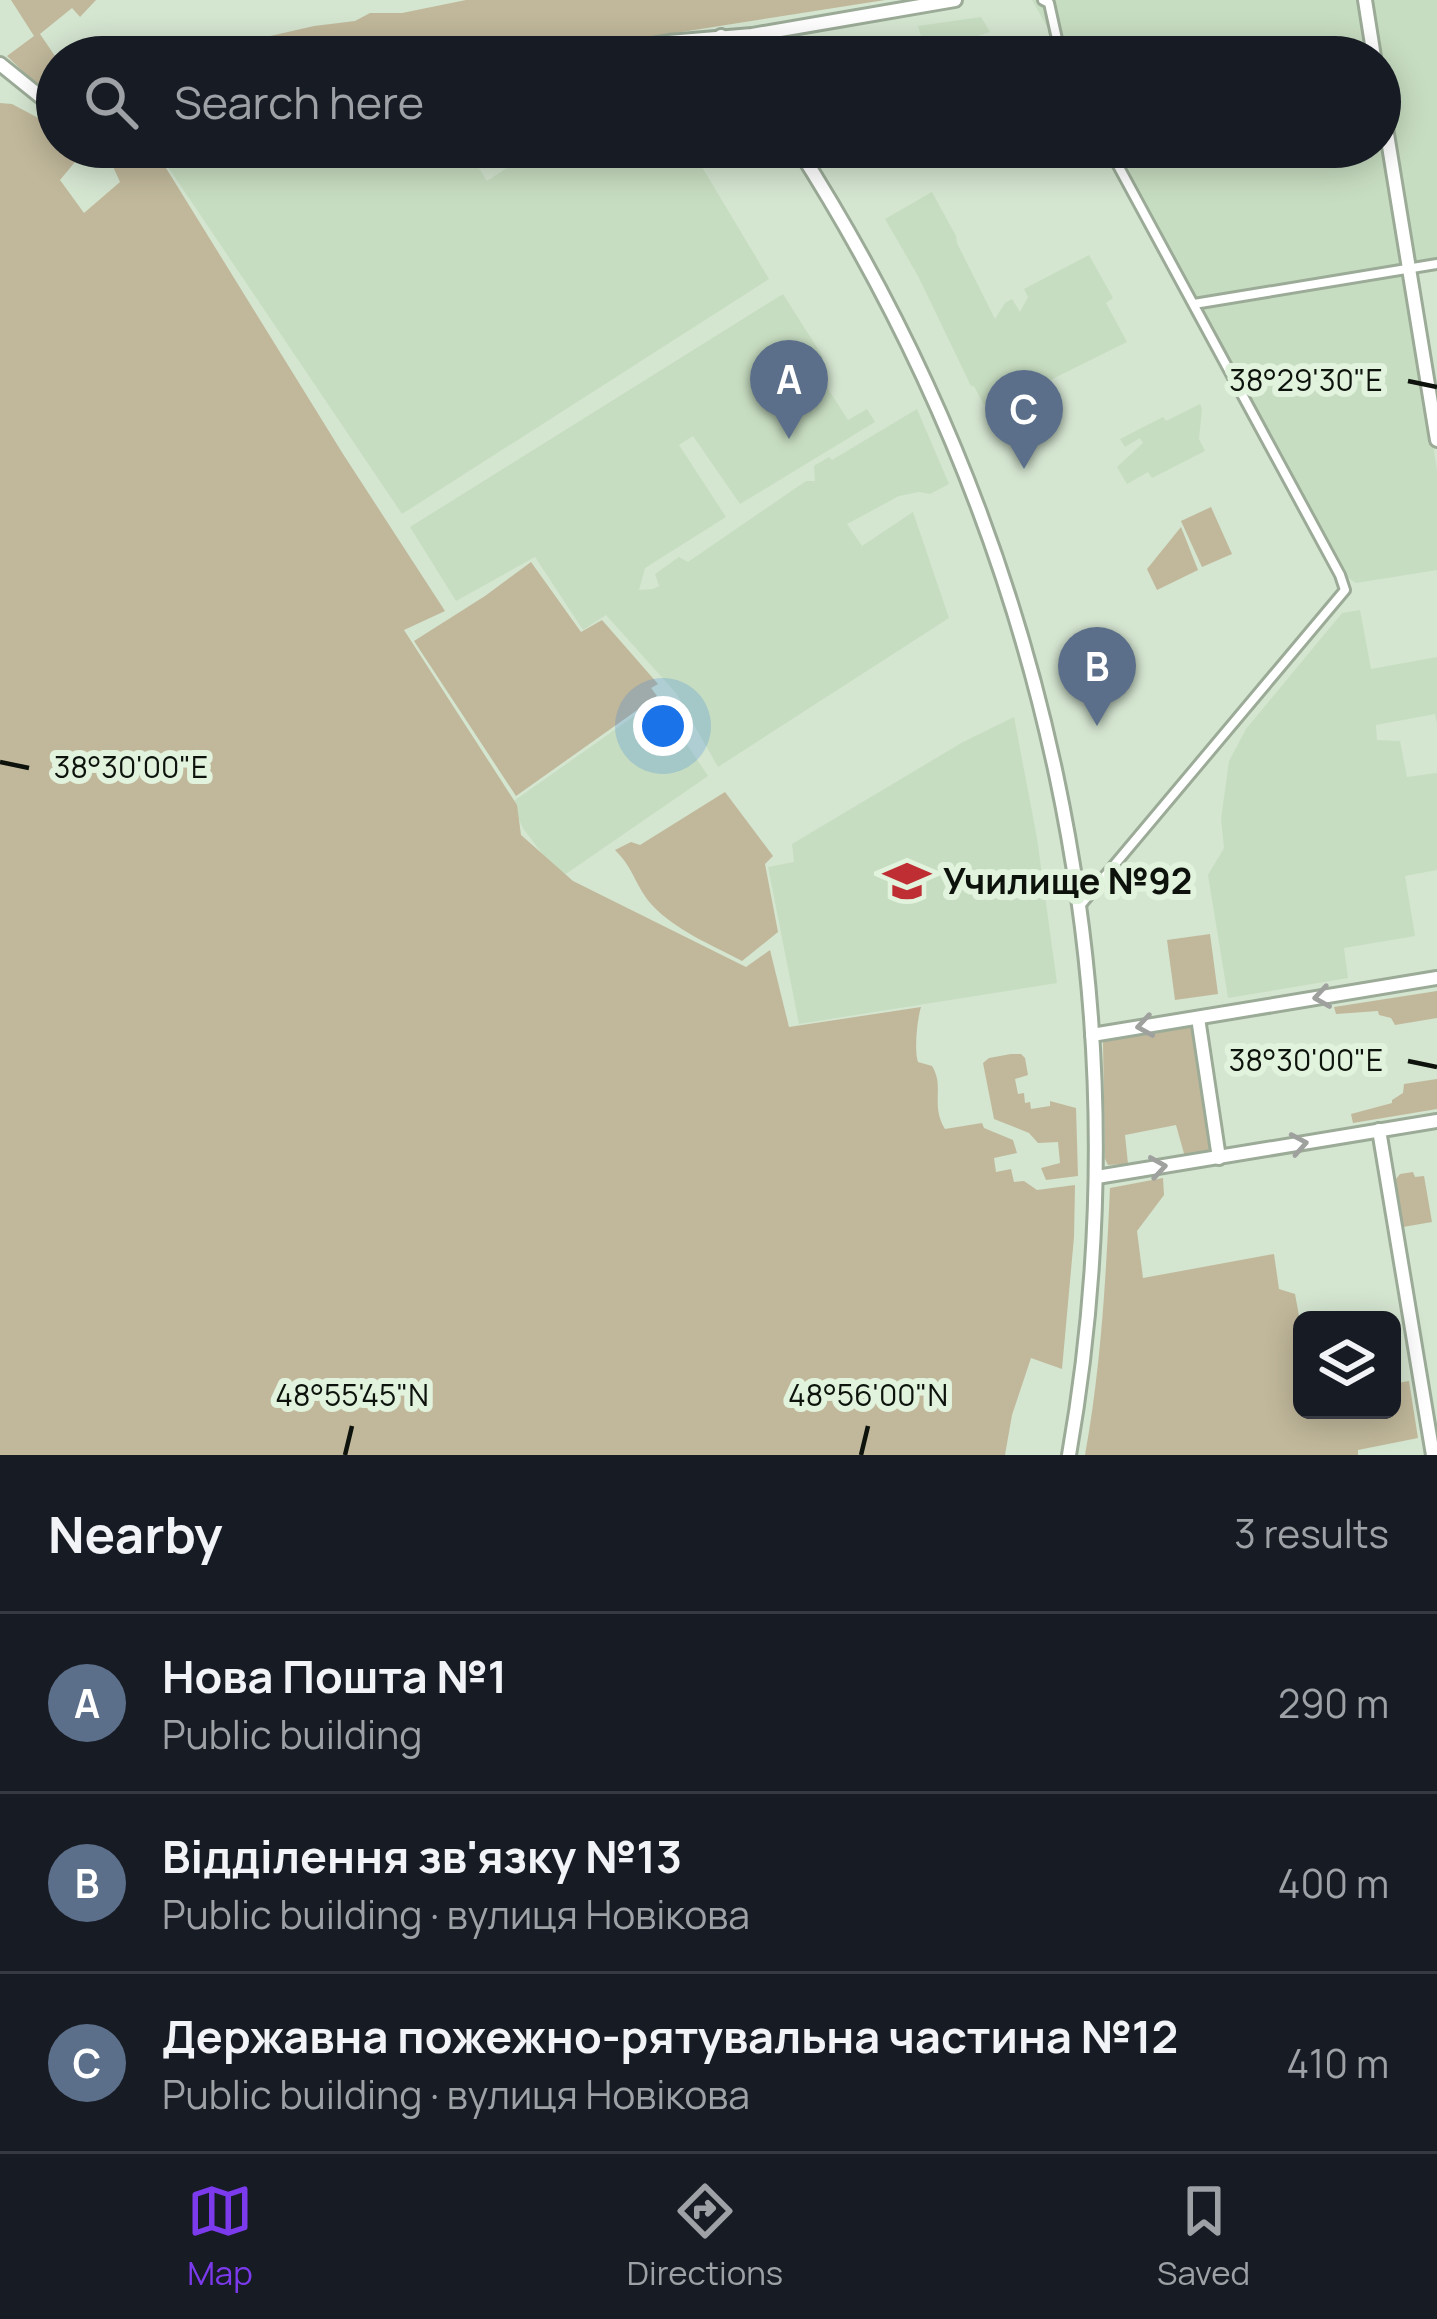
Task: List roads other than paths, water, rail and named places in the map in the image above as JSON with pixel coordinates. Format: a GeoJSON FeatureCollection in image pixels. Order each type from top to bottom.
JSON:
{"type":"FeatureCollection","features":[{"type":"Feature","properties":{"kind":"street"},"geometry":{"type":"LineString","coordinates":[[721,36],[752,35],[955,0]]}},
{"type":"Feature","properties":{"kind":"street"},"geometry":{"type":"LineString","coordinates":[[1042,0],[1049,3],[1056,36]]}},
{"type":"Feature","properties":{"kind":"street"},"geometry":{"type":"LineString","coordinates":[[1365,0],[1371,36]]}},
{"type":"Feature","properties":{"kind":"street"},"geometry":{"type":"LineString","coordinates":[[0,64],[36,93]]}},
{"type":"Feature","properties":{"kind":"street"},"geometry":{"type":"LineString","coordinates":[[810,168],[932,394],[1018,619],[1045,727],[1079,907],[1094,1061],[1097,1182],[1085,1349],[1069,1455]]}},
{"type":"Feature","properties":{"kind":"street"},"geometry":{"type":"LineString","coordinates":[[1079,907],[1345,590],[1120,168]]}},
{"type":"Feature","properties":{"kind":"street"},"geometry":{"type":"LineString","coordinates":[[1392,168],[1437,440]]}},
{"type":"Feature","properties":{"kind":"street"},"geometry":{"type":"LineString","coordinates":[[1194,304],[1437,264]]}},
{"type":"Feature","properties":{"kind":"street"},"geometry":{"type":"LineString","coordinates":[[1093,1035],[1437,978]]}},
{"type":"Feature","properties":{"kind":"street"},"geometry":{"type":"LineString","coordinates":[[1198,1018],[1219,1158]]}},
{"type":"Feature","properties":{"kind":"street"},"geometry":{"type":"LineString","coordinates":[[1097,1182],[1437,1121]]}},
{"type":"Feature","properties":{"kind":"street"},"geometry":{"type":"LineString","coordinates":[[1379,1130],[1433,1455]]}},
{"type":"Feature","properties":{"kind":"place","name":"Нова Пошта №1"},"geometry":{"type":"Point","coordinates":[789,439]}},
{"type":"Feature","properties":{"kind":"place","name":"Державна пожежно-рятувальна частина №12"},"geometry":{"type":"Point","coordinates":[1024,469]}},
{"type":"Feature","properties":{"kind":"place","name":"Відділення зв'язку №13"},"geometry":{"type":"Point","coordinates":[1097,726]}},
{"type":"Feature","properties":{"kind":"place","name":"Училище №92"},"geometry":{"type":"Point","coordinates":[907,881]}}]}
